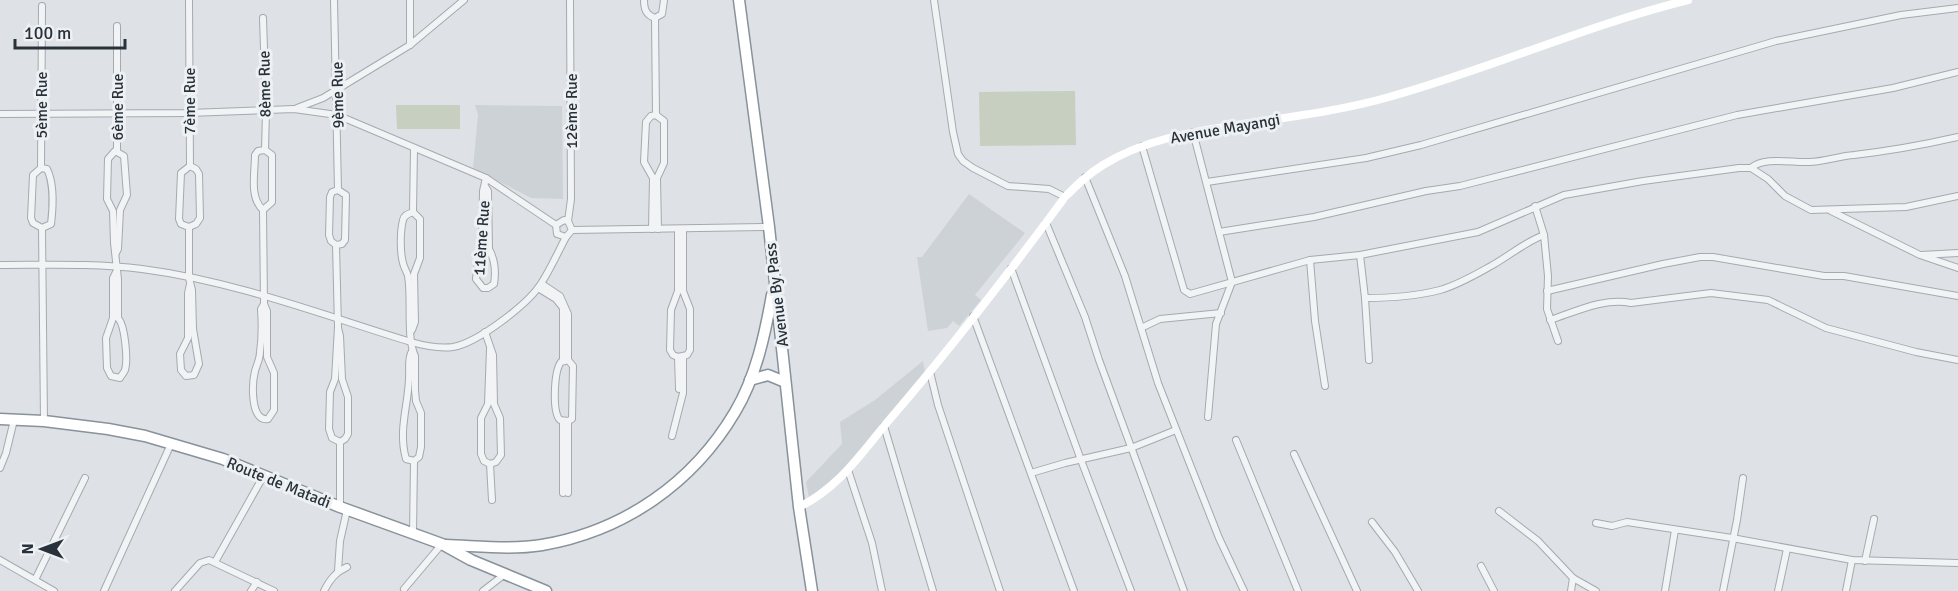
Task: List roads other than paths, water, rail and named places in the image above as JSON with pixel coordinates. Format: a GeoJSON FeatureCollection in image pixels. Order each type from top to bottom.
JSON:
{"type":"FeatureCollection","features":[{"type":"Feature","properties":{"kind":"highway","name":"Avenue By Pass"},"geometry":{"type":"LineString","coordinates":[[739,0],[769,227],[799,507],[812,591]]}},
{"type":"Feature","properties":{"kind":"highway"},"geometry":{"type":"LineString","coordinates":[[442,544],[517,547],[542,544],[587,533],[645,507],[667,492],[693,468],[736,411],[750,380],[766,330],[774,283]]}},
{"type":"Feature","properties":{"kind":"highway"},"geometry":{"type":"LineString","coordinates":[[750,380],[768,375],[785,382]]}},
{"type":"Feature","properties":{"kind":"highway","name":"Route de Matadi"},"geometry":{"type":"LineString","coordinates":[[0,419],[44,421],[108,429],[223,459],[344,508],[442,544],[471,560],[546,591]]}},
{"type":"Feature","properties":{"kind":"street","name":"7ème Rue"},"geometry":{"type":"LineString","coordinates":[[189,0],[190,166]]}},
{"type":"Feature","properties":{"kind":"street","name":"9ème Rue"},"geometry":{"type":"LineString","coordinates":[[334,0],[338,190]]}},
{"type":"Feature","properties":{"kind":"street"},"geometry":{"type":"LineString","coordinates":[[410,0],[410,45]]}},
{"type":"Feature","properties":{"kind":"street"},"geometry":{"type":"LineString","coordinates":[[294,109],[323,98],[410,45],[464,0]]}},
{"type":"Feature","properties":{"kind":"street","name":"12ème Rue"},"geometry":{"type":"LineString","coordinates":[[568,221],[571,199],[570,0]]}},
{"type":"Feature","properties":{"kind":"street"},"geometry":{"type":"LineString","coordinates":[[644,0],[646,11],[655,18]]}},
{"type":"Feature","properties":{"kind":"street"},"geometry":{"type":"LineString","coordinates":[[655,18],[662,14],[664,0]]}},
{"type":"Feature","properties":{"kind":"street"},"geometry":{"type":"LineString","coordinates":[[934,0],[958,154],[973,168],[1008,186],[1049,189],[1065,197]]}},
{"type":"Feature","properties":{"kind":"street","name":"Avenue Mayangi"},"geometry":{"type":"LineString","coordinates":[[799,507],[817,498],[848,470],[930,372],[1065,197],[1085,177],[1103,164],[1142,146],[1193,132],[1342,108],[1390,97],[1638,14],[1688,0]]}},
{"type":"Feature","properties":{"kind":"street","name":"5ème Rue"},"geometry":{"type":"LineString","coordinates":[[41,168],[42,6]]}},
{"type":"Feature","properties":{"kind":"street"},"geometry":{"type":"LineString","coordinates":[[1207,182],[1366,158],[1421,145],[1776,41],[1901,15],[1958,8]]}},
{"type":"Feature","properties":{"kind":"street","name":"8ème Rue"},"geometry":{"type":"LineString","coordinates":[[263,18],[265,150]]}},
{"type":"Feature","properties":{"kind":"street"},"geometry":{"type":"LineString","coordinates":[[655,18],[656,115]]}},
{"type":"Feature","properties":{"kind":"street","name":"6ème Rue"},"geometry":{"type":"LineString","coordinates":[[117,26],[117,152]]}},
{"type":"Feature","properties":{"kind":"street"},"geometry":{"type":"LineString","coordinates":[[1219,232],[1314,217],[1426,191],[1460,186],[1737,115],[1883,90],[1958,72]]}},
{"type":"Feature","properties":{"kind":"street"},"geometry":{"type":"LineString","coordinates":[[0,114],[189,113],[294,109],[337,115],[486,178],[556,225],[557,234],[566,237]]}},
{"type":"Feature","properties":{"kind":"street"},"geometry":{"type":"LineString","coordinates":[[655,178],[644,162],[646,122],[651,116],[656,115]]}},
{"type":"Feature","properties":{"kind":"street"},"geometry":{"type":"LineString","coordinates":[[655,229],[655,178],[664,162],[664,121],[656,115]]}},
{"type":"Feature","properties":{"kind":"street"},"geometry":{"type":"LineString","coordinates":[[1193,132],[1232,282],[1214,338],[1208,417]]}},
{"type":"Feature","properties":{"kind":"street"},"geometry":{"type":"LineString","coordinates":[[1751,168],[1755,164],[1809,162],[1907,148],[1958,137]]}},
{"type":"Feature","properties":{"kind":"street"},"geometry":{"type":"LineString","coordinates":[[1142,146],[1186,293],[1190,294],[1310,260],[1360,255],[1478,232],[1564,195],[1739,168],[1751,168],[1768,179],[1785,196],[1811,210],[1906,207],[1958,196]]}},
{"type":"Feature","properties":{"kind":"street"},"geometry":{"type":"LineString","coordinates":[[411,274],[419,264],[421,245],[420,219],[413,212],[414,149]]}},
{"type":"Feature","properties":{"kind":"street"},"geometry":{"type":"LineString","coordinates":[[263,210],[272,202],[272,155],[265,150],[258,151],[255,155],[255,198],[263,210],[267,357],[274,373],[274,410],[268,419],[264,420],[255,411],[254,373],[260,357],[261,309],[264,304]]}},
{"type":"Feature","properties":{"kind":"street"},"geometry":{"type":"LineString","coordinates":[[116,318],[123,322],[125,329],[125,370],[120,378],[111,376],[107,368],[106,338],[116,318],[118,279],[114,243],[117,211],[127,195],[124,156],[115,151],[108,159],[107,199],[117,211]]}},
{"type":"Feature","properties":{"kind":"street"},"geometry":{"type":"LineString","coordinates":[[190,166],[199,174],[200,218],[196,224],[189,227],[181,224],[179,219],[181,173],[190,166]]}},
{"type":"Feature","properties":{"kind":"street"},"geometry":{"type":"LineString","coordinates":[[41,168],[47,170],[50,178],[52,216],[51,224],[42,228],[33,223],[31,218],[33,175],[41,168]]}},
{"type":"Feature","properties":{"kind":"street"},"geometry":{"type":"LineString","coordinates":[[1085,177],[1114,245],[1158,383],[1176,430],[1219,538],[1244,591]]}},
{"type":"Feature","properties":{"kind":"street"},"geometry":{"type":"LineString","coordinates":[[486,178],[485,186],[488,192],[486,249]]}},
{"type":"Feature","properties":{"kind":"street"},"geometry":{"type":"LineString","coordinates":[[338,190],[346,195],[345,240],[342,244],[336,244],[331,241],[329,235],[330,197],[332,192],[338,190]]}},
{"type":"Feature","properties":{"kind":"street"},"geometry":{"type":"LineString","coordinates":[[1535,206],[1544,235],[1548,276],[1547,309],[1558,341]]}},
{"type":"Feature","properties":{"kind":"street"},"geometry":{"type":"LineString","coordinates":[[1831,210],[1920,255],[1958,268]]}},
{"type":"Feature","properties":{"kind":"street"},"geometry":{"type":"LineString","coordinates":[[413,212],[405,215],[402,231],[403,263],[411,274],[415,322],[411,332],[411,342],[415,356],[416,401],[420,413],[421,447],[419,456],[414,461],[414,535]]}},
{"type":"Feature","properties":{"kind":"street"},"geometry":{"type":"LineString","coordinates":[[556,225],[564,220],[568,221],[572,230]]}},
{"type":"Feature","properties":{"kind":"street"},"geometry":{"type":"LineString","coordinates":[[1046,223],[1085,317],[1184,591]]}},
{"type":"Feature","properties":{"kind":"street"},"geometry":{"type":"LineString","coordinates":[[189,227],[190,281],[188,288],[191,338],[197,346],[199,364],[194,375],[186,376],[181,370],[180,354],[191,338]]}},
{"type":"Feature","properties":{"kind":"street"},"geometry":{"type":"LineString","coordinates":[[0,265],[116,269],[190,281],[264,296],[411,342],[428,346],[451,347],[472,340],[485,332],[511,314],[540,286],[572,230],[769,227]]}},
{"type":"Feature","properties":{"kind":"street"},"geometry":{"type":"LineString","coordinates":[[42,228],[44,421]]}},
{"type":"Feature","properties":{"kind":"street"},"geometry":{"type":"LineString","coordinates":[[681,229],[681,297],[690,309],[690,350],[687,355],[681,357],[673,355],[670,350],[671,310],[681,297]]}},
{"type":"Feature","properties":{"kind":"street"},"geometry":{"type":"LineString","coordinates":[[1365,298],[1387,298],[1439,290],[1470,278],[1533,239],[1544,235]]}},
{"type":"Feature","properties":{"kind":"street"},"geometry":{"type":"LineString","coordinates":[[336,244],[338,379],[348,398],[348,434],[340,442]]}},
{"type":"Feature","properties":{"kind":"street","name":"11ème Rue"},"geometry":{"type":"LineString","coordinates":[[486,249],[494,256],[495,277],[494,284],[483,288],[476,279],[478,260],[486,249]]}},
{"type":"Feature","properties":{"kind":"street"},"geometry":{"type":"LineString","coordinates":[[1920,255],[1958,253]]}},
{"type":"Feature","properties":{"kind":"street"},"geometry":{"type":"LineString","coordinates":[[1360,255],[1369,360]]}},
{"type":"Feature","properties":{"kind":"street"},"geometry":{"type":"LineString","coordinates":[[1547,291],[1663,264],[1706,257],[1730,259],[1824,276],[1844,276],[1958,296]]}},
{"type":"Feature","properties":{"kind":"street"},"geometry":{"type":"LineString","coordinates":[[1310,260],[1315,321],[1325,386]]}},
{"type":"Feature","properties":{"kind":"street"},"geometry":{"type":"LineString","coordinates":[[1010,268],[1131,591]]}},
{"type":"Feature","properties":{"kind":"street"},"geometry":{"type":"LineString","coordinates":[[540,286],[560,296],[568,314],[566,361],[556,370],[555,414],[566,421]]}},
{"type":"Feature","properties":{"kind":"street"},"geometry":{"type":"LineString","coordinates":[[1550,320],[1608,302],[1631,303],[1711,293],[1730,294],[1767,300],[1826,328],[1916,352],[1958,360]]}},
{"type":"Feature","properties":{"kind":"street"},"geometry":{"type":"LineString","coordinates":[[1141,328],[1160,319],[1221,313]]}},
{"type":"Feature","properties":{"kind":"street"},"geometry":{"type":"LineString","coordinates":[[973,316],[1074,591]]}},
{"type":"Feature","properties":{"kind":"street"},"geometry":{"type":"LineString","coordinates":[[485,332],[493,355],[491,404],[481,418],[481,454],[484,461],[490,464],[496,462],[501,455],[500,418],[491,404]]}},
{"type":"Feature","properties":{"kind":"street"},"geometry":{"type":"LineString","coordinates":[[412,351],[409,355],[407,401],[403,418],[403,450],[406,459],[414,461]]}},
{"type":"Feature","properties":{"kind":"street"},"geometry":{"type":"LineString","coordinates":[[260,357],[267,357]]}},
{"type":"Feature","properties":{"kind":"street"},"geometry":{"type":"LineString","coordinates":[[678,389],[681,357]]}},
{"type":"Feature","properties":{"kind":"street"},"geometry":{"type":"LineString","coordinates":[[672,436],[683,393],[681,357]]}},
{"type":"Feature","properties":{"kind":"street"},"geometry":{"type":"LineString","coordinates":[[566,361],[573,366],[572,419],[566,421]]}},
{"type":"Feature","properties":{"kind":"street"},"geometry":{"type":"LineString","coordinates":[[930,372],[938,405],[1000,591]]}},
{"type":"Feature","properties":{"kind":"street"},"geometry":{"type":"LineString","coordinates":[[338,379],[330,392],[329,429],[332,438],[340,442]]}},
{"type":"Feature","properties":{"kind":"street"},"geometry":{"type":"LineString","coordinates":[[407,401],[416,401]]}},
{"type":"Feature","properties":{"kind":"street"},"geometry":{"type":"LineString","coordinates":[[0,468],[14,419]]}},
{"type":"Feature","properties":{"kind":"street"},"geometry":{"type":"LineString","coordinates":[[566,421],[566,493]]}},
{"type":"Feature","properties":{"kind":"street"},"geometry":{"type":"LineString","coordinates":[[884,426],[933,591]]}},
{"type":"Feature","properties":{"kind":"street"},"geometry":{"type":"LineString","coordinates":[[1031,473],[1131,448],[1176,430]]}},
{"type":"Feature","properties":{"kind":"street"},"geometry":{"type":"LineString","coordinates":[[1236,440],[1298,591]]}},
{"type":"Feature","properties":{"kind":"street"},"geometry":{"type":"LineString","coordinates":[[338,571],[344,508],[340,442]]}},
{"type":"Feature","properties":{"kind":"street"},"geometry":{"type":"LineString","coordinates":[[105,591],[171,444]]}},
{"type":"Feature","properties":{"kind":"street"},"geometry":{"type":"LineString","coordinates":[[1294,454],[1357,591]]}},
{"type":"Feature","properties":{"kind":"street"},"geometry":{"type":"LineString","coordinates":[[490,464],[492,500]]}},
{"type":"Feature","properties":{"kind":"street"},"geometry":{"type":"LineString","coordinates":[[848,470],[872,543],[882,591]]}},
{"type":"Feature","properties":{"kind":"street"},"geometry":{"type":"LineString","coordinates":[[215,562],[264,475]]}},
{"type":"Feature","properties":{"kind":"street"},"geometry":{"type":"LineString","coordinates":[[35,580],[85,478]]}},
{"type":"Feature","properties":{"kind":"street"},"geometry":{"type":"LineString","coordinates":[[1723,591],[1743,478]]}},
{"type":"Feature","properties":{"kind":"street"},"geometry":{"type":"LineString","coordinates":[[1499,511],[1538,541],[1573,578],[1596,591]]}},
{"type":"Feature","properties":{"kind":"street"},"geometry":{"type":"LineString","coordinates":[[1865,561],[1874,519]]}},
{"type":"Feature","properties":{"kind":"street"},"geometry":{"type":"LineString","coordinates":[[1372,522],[1395,552],[1418,591]]}},
{"type":"Feature","properties":{"kind":"street"},"geometry":{"type":"LineString","coordinates":[[1596,524],[1612,526],[1627,522],[1852,560],[1958,562]]}},
{"type":"Feature","properties":{"kind":"street"},"geometry":{"type":"LineString","coordinates":[[1665,591],[1675,530]]}},
{"type":"Feature","properties":{"kind":"street"},"geometry":{"type":"LineString","coordinates":[[404,589],[442,544]]}},
{"type":"Feature","properties":{"kind":"street"},"geometry":{"type":"LineString","coordinates":[[1778,591],[1787,549]]}},
{"type":"Feature","properties":{"kind":"street"},"geometry":{"type":"LineString","coordinates":[[0,560],[54,591]]}},
{"type":"Feature","properties":{"kind":"street"},"geometry":{"type":"LineString","coordinates":[[176,591],[204,560],[215,562],[274,591]]}},
{"type":"Feature","properties":{"kind":"street"},"geometry":{"type":"LineString","coordinates":[[1846,591],[1852,560]]}},
{"type":"Feature","properties":{"kind":"street"},"geometry":{"type":"LineString","coordinates":[[1481,566],[1494,591]]}},
{"type":"Feature","properties":{"kind":"street"},"geometry":{"type":"LineString","coordinates":[[324,591],[338,571],[348,567]]}},
{"type":"Feature","properties":{"kind":"street"},"geometry":{"type":"LineString","coordinates":[[483,591],[505,573]]}},
{"type":"Feature","properties":{"kind":"street"},"geometry":{"type":"LineString","coordinates":[[1571,591],[1573,578]]}},
{"type":"Feature","properties":{"kind":"street"},"geometry":{"type":"LineString","coordinates":[[251,591],[257,582]]}}]}
